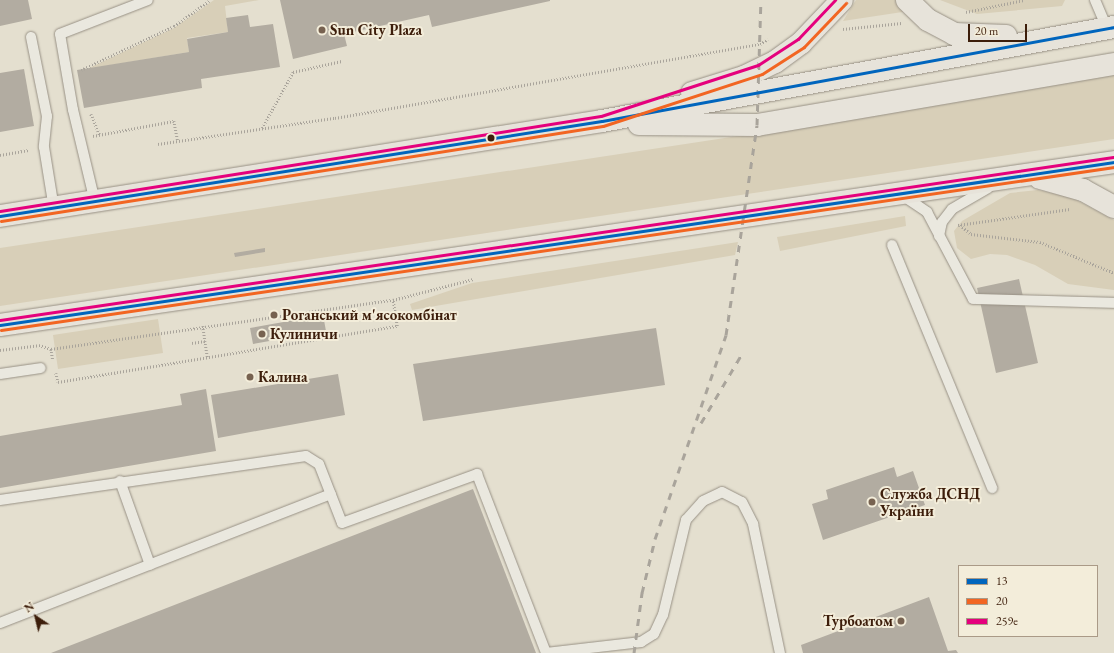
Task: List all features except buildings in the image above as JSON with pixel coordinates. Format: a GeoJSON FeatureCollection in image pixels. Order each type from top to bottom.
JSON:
{"type":"FeatureCollection","features":[{"type":"Feature","properties":{"kind":"main road"},"geometry":{"type":"LineString","coordinates":[[602,121],[760,70],[801,43],[842,0]]}},
{"type":"Feature","properties":{"kind":"main road"},"geometry":{"type":"LineString","coordinates":[[907,0],[928,20],[954,34],[979,37],[1111,28]]}},
{"type":"Feature","properties":{"kind":"main road"},"geometry":{"type":"LineString","coordinates":[[0,216],[54,209],[602,121],[1111,28]]}},
{"type":"Feature","properties":{"kind":"main road"},"geometry":{"type":"LineString","coordinates":[[602,121],[704,127],[757,125],[1114,64]]}},
{"type":"Feature","properties":{"kind":"main road"},"geometry":{"type":"LineString","coordinates":[[0,325],[1114,162]]}},
{"type":"Feature","properties":{"kind":"main road"},"geometry":{"type":"LineString","coordinates":[[1020,176],[1069,185],[1114,207]]}},
{"type":"Feature","properties":{"kind":"lane"},"geometry":{"type":"LineString","coordinates":[[95,202],[73,110],[60,34],[148,0]]}},
{"type":"Feature","properties":{"kind":"lane"},"geometry":{"type":"LineString","coordinates":[[1095,0],[1111,28]]}},
{"type":"Feature","properties":{"kind":"lane"},"geometry":{"type":"LineString","coordinates":[[31,37],[47,116],[44,147],[54,209]]}},
{"type":"Feature","properties":{"kind":"lane"},"geometry":{"type":"LineString","coordinates":[[939,236],[944,219],[959,203],[1020,176]]}},
{"type":"Feature","properties":{"kind":"lane"},"geometry":{"type":"LineString","coordinates":[[893,194],[921,206],[939,236],[973,300],[1114,303]]}},
{"type":"Feature","properties":{"kind":"lane"},"geometry":{"type":"LineString","coordinates":[[892,245],[992,488]]}},
{"type":"Feature","properties":{"kind":"lane"},"geometry":{"type":"LineString","coordinates":[[0,374],[42,368]]}},
{"type":"Feature","properties":{"kind":"lane"},"geometry":{"type":"LineString","coordinates":[[0,500],[120,481],[306,456],[319,464],[342,522],[477,474],[546,653],[641,642],[654,634],[663,615],[686,520],[703,500],[722,492],[742,502],[754,524],[780,653]]}},
{"type":"Feature","properties":{"kind":"lane"},"geometry":{"type":"LineString","coordinates":[[120,481],[150,565]]}},
{"type":"Feature","properties":{"kind":"lane"},"geometry":{"type":"LineString","coordinates":[[0,623],[331,494]]}},
{"type":"Feature","properties":{"kind":"path"},"geometry":{"type":"LineString","coordinates":[[81,70],[174,26],[210,0]]}},
{"type":"Feature","properties":{"kind":"path"},"geometry":{"type":"LineString","coordinates":[[834,30],[928,20],[1024,0]]}},
{"type":"Feature","properties":{"kind":"path"},"geometry":{"type":"LineString","coordinates":[[158,144],[262,129],[760,44]]}},
{"type":"Feature","properties":{"kind":"path"},"geometry":{"type":"LineString","coordinates":[[262,129],[293,72],[342,61]]}},
{"type":"Feature","properties":{"kind":"path"},"geometry":{"type":"LineString","coordinates":[[174,121],[178,141]]}},
{"type":"Feature","properties":{"kind":"path"},"geometry":{"type":"LineString","coordinates":[[1077,208],[960,225],[971,234],[1040,242],[1114,273]]}},
{"type":"Feature","properties":{"kind":"path"},"geometry":{"type":"LineString","coordinates":[[0,350],[38,345],[51,349],[203,326],[393,300],[472,279]]}},
{"type":"Feature","properties":{"kind":"path"},"geometry":{"type":"LineString","coordinates":[[51,349],[58,382],[208,359],[397,326],[393,300]]}},
{"type":"Feature","properties":{"kind":"path"},"geometry":{"type":"LineString","coordinates":[[203,326],[208,359]]}},
{"type":"Feature","properties":{"kind":"path"},"geometry":{"type":"LineString","coordinates":[[192,343],[205,341]]}},
{"type":"Feature","properties":{"kind":"shaded area"},"geometry":{"type":"Polygon","coordinates":[[[214,0],[259,0],[225,6],[228,32],[187,38],[189,52],[87,69],[174,28],[214,0]]]}},
{"type":"Feature","properties":{"kind":"shaded area"},"geometry":{"type":"Polygon","coordinates":[[[856,0],[898,0],[909,11],[843,21],[856,0]]]}},
{"type":"Feature","properties":{"kind":"shaded area"},"geometry":{"type":"Polygon","coordinates":[[[940,0],[1065,0],[1062,6],[977,14],[940,0]]]}},
{"type":"Feature","properties":{"kind":"shaded area"},"geometry":{"type":"Polygon","coordinates":[[[1114,73],[1114,139],[0,306],[0,248],[751,134],[1114,73]]]}},
{"type":"Feature","properties":{"kind":"shaded area"},"geometry":{"type":"Polygon","coordinates":[[[1038,190],[1071,197],[1114,220],[1114,290],[1068,284],[1035,265],[1007,255],[990,254],[971,259],[957,248],[954,231],[962,221],[1010,193],[1038,190]]]}},
{"type":"Feature","properties":{"kind":"shaded area"},"geometry":{"type":"Polygon","coordinates":[[[905,216],[906,226],[780,251],[777,237],[905,216]]]}},
{"type":"Feature","properties":{"kind":"shaded area"},"geometry":{"type":"Polygon","coordinates":[[[738,242],[735,255],[412,310],[410,304],[472,283],[738,242]]]}},
{"type":"Feature","properties":{"kind":"shaded area"},"geometry":{"type":"Polygon","coordinates":[[[158,319],[163,353],[58,369],[53,335],[158,319]]]}},
{"type":"Feature","properties":{"kind":"railway"},"geometry":{"type":"LineString","coordinates":[[634,653],[642,593],[655,539],[726,335],[757,125],[761,0]]}},
{"type":"Feature","properties":{"kind":"railway"},"geometry":{"type":"LineString","coordinates":[[701,423],[743,352]]}},
{"type":"Feature","properties":{"kind":"transit line","name":"259е"},"geometry":{"type":"LineString","coordinates":[[0,211],[601,116],[758,65],[798,39],[835,0]]}},
{"type":"Feature","properties":{"kind":"transit line","name":"20"},"geometry":{"type":"LineString","coordinates":[[1,221],[603,126],[762,74],[804,47],[846,3]]}},
{"type":"Feature","properties":{"kind":"transit line","name":"13"},"geometry":{"type":"LineString","coordinates":[[0,216],[602,121],[1114,27]]}},
{"type":"Feature","properties":{"kind":"transit line","name":"259е"},"geometry":{"type":"LineString","coordinates":[[0,320],[1113,157]]}},
{"type":"Feature","properties":{"kind":"transit line","name":"13"},"geometry":{"type":"LineString","coordinates":[[0,325],[1114,162]]}},
{"type":"Feature","properties":{"kind":"transit line","name":"20"},"geometry":{"type":"LineString","coordinates":[[1,330],[1114,167]]}},
{"type":"Feature","properties":{"kind":"place","name":"Sun City Plaza"},"geometry":{"type":"Point","coordinates":[322,30]}},
{"type":"Feature","properties":{"kind":"place","name":"Роганський м'ясокомбінат"},"geometry":{"type":"Point","coordinates":[274,315]}},
{"type":"Feature","properties":{"kind":"place","name":"Кулиничи"},"geometry":{"type":"Point","coordinates":[262,334]}},
{"type":"Feature","properties":{"kind":"place","name":"Калина"},"geometry":{"type":"Point","coordinates":[250,377]}},
{"type":"Feature","properties":{"kind":"place","name":"Служба ДСНД України"},"geometry":{"type":"Point","coordinates":[872,502]}},
{"type":"Feature","properties":{"kind":"place","name":"Турбоатом"},"geometry":{"type":"Point","coordinates":[901,621]}}]}
